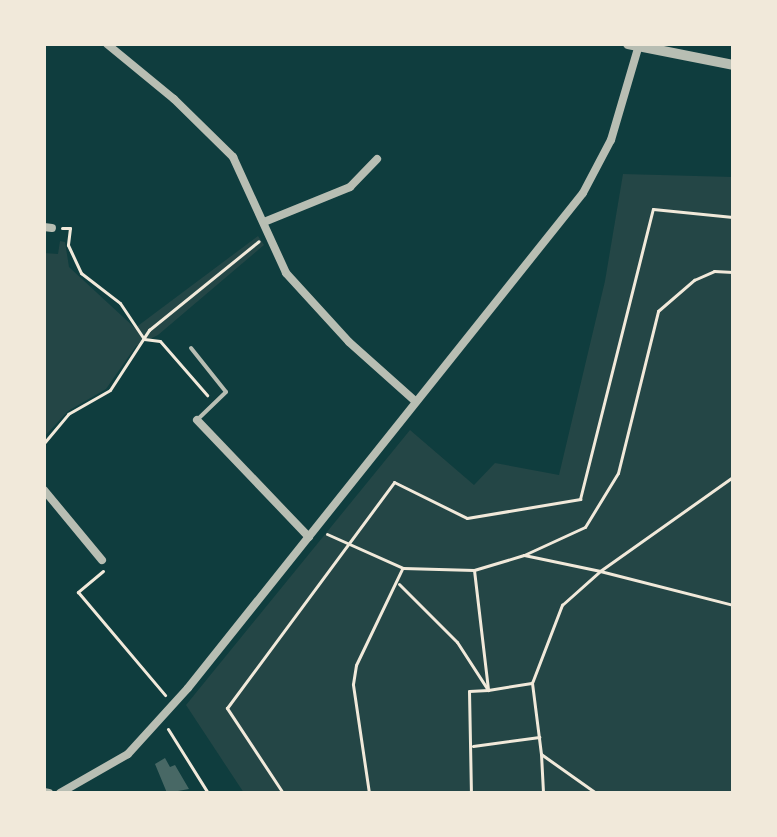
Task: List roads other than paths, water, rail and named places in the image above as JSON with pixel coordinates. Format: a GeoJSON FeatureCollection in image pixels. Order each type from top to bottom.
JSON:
{"type":"FeatureCollection","features":[{"type":"Feature","properties":{"kind":"street"},"geometry":{"type":"LineString","coordinates":[[107,44],[233,157],[286,273],[305,297],[415,401]]}},
{"type":"Feature","properties":{"kind":"street"},"geometry":{"type":"LineString","coordinates":[[60,793],[128,754],[161,718],[318,527],[583,193],[611,140],[633,46],[733,65]]}},
{"type":"Feature","properties":{"kind":"street"},"geometry":{"type":"LineString","coordinates":[[264,222],[350,187],[377,159]]}},
{"type":"Feature","properties":{"kind":"street"},"geometry":{"type":"LineString","coordinates":[[197,420],[309,537]]}},
{"type":"Feature","properties":{"kind":"street"},"geometry":{"type":"LineString","coordinates":[[44,490],[102,560]]}},
{"type":"Feature","properties":{"kind":"lane"},"geometry":{"type":"LineString","coordinates":[[191,348],[224,385],[226,392],[197,420]]}}]}
